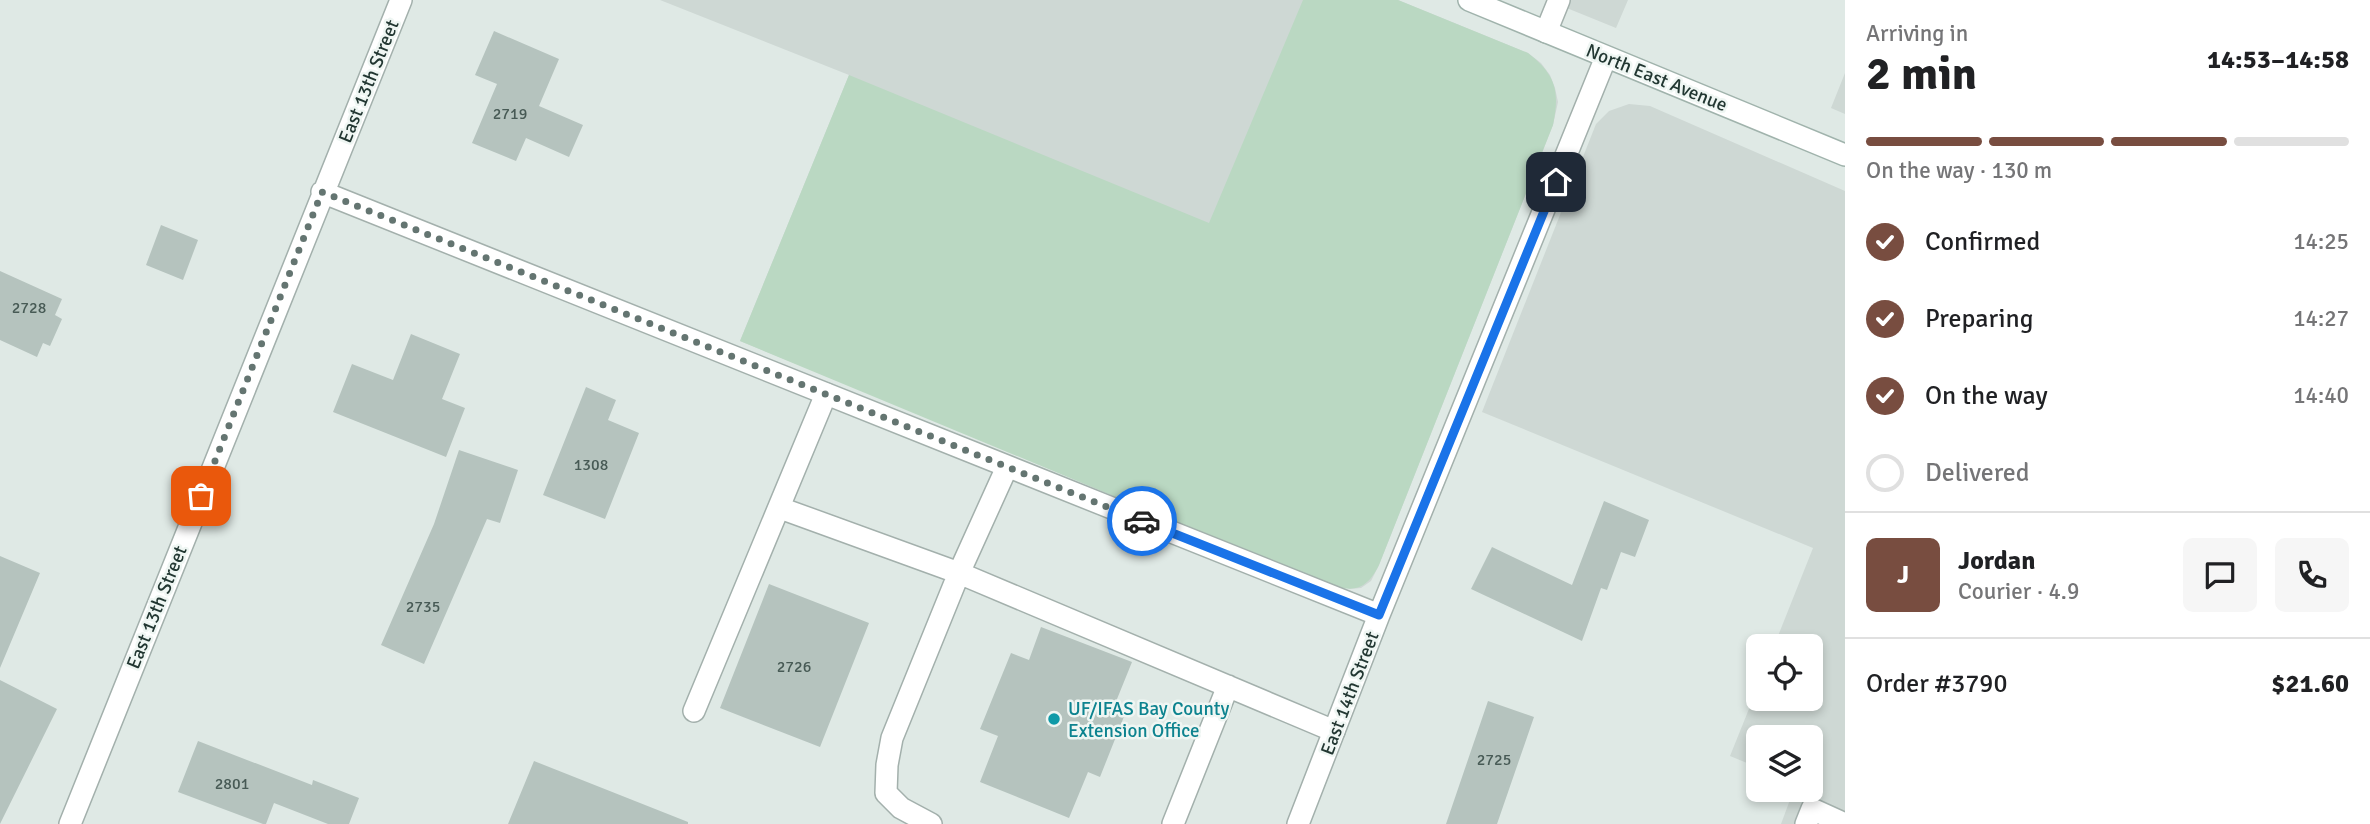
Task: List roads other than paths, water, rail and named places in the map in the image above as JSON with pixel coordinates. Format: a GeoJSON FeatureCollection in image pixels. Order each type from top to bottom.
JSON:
{"type":"FeatureCollection","features":[{"type":"Feature","properties":{"kind":"street","name":"East 13th Street"},"geometry":{"type":"LineString","coordinates":[[70,824],[401,0]]}},
{"type":"Feature","properties":{"kind":"street","name":"North East Avenue"},"geometry":{"type":"LineString","coordinates":[[1469,0],[1845,155]]}},
{"type":"Feature","properties":{"kind":"street"},"geometry":{"type":"LineString","coordinates":[[1546,32],[1559,0]]}},
{"type":"Feature","properties":{"kind":"street","name":"East 14th Street"},"geometry":{"type":"LineString","coordinates":[[1298,824],[1379,615],[1606,57]]}},
{"type":"Feature","properties":{"kind":"street"},"geometry":{"type":"LineString","coordinates":[[322,192],[1379,615]]}},
{"type":"Feature","properties":{"kind":"street"},"geometry":{"type":"LineString","coordinates":[[694,711],[826,394]]}},
{"type":"Feature","properties":{"kind":"street"},"geometry":{"type":"LineString","coordinates":[[931,824],[901,808],[886,793],[892,738],[959,573],[1007,467]]}},
{"type":"Feature","properties":{"kind":"street"},"geometry":{"type":"LineString","coordinates":[[780,508],[959,573],[1334,731]]}},
{"type":"Feature","properties":{"kind":"street"},"geometry":{"type":"LineString","coordinates":[[1173,824],[1228,686]]}},
{"type":"Feature","properties":{"kind":"street"},"geometry":{"type":"LineString","coordinates":[[1806,824],[1812,809],[1845,824]]}},
{"type":"Feature","properties":{"kind":"place","name":"UF/IFAS Bay County Extension Office"},"geometry":{"type":"Point","coordinates":[1054,719]}}]}
